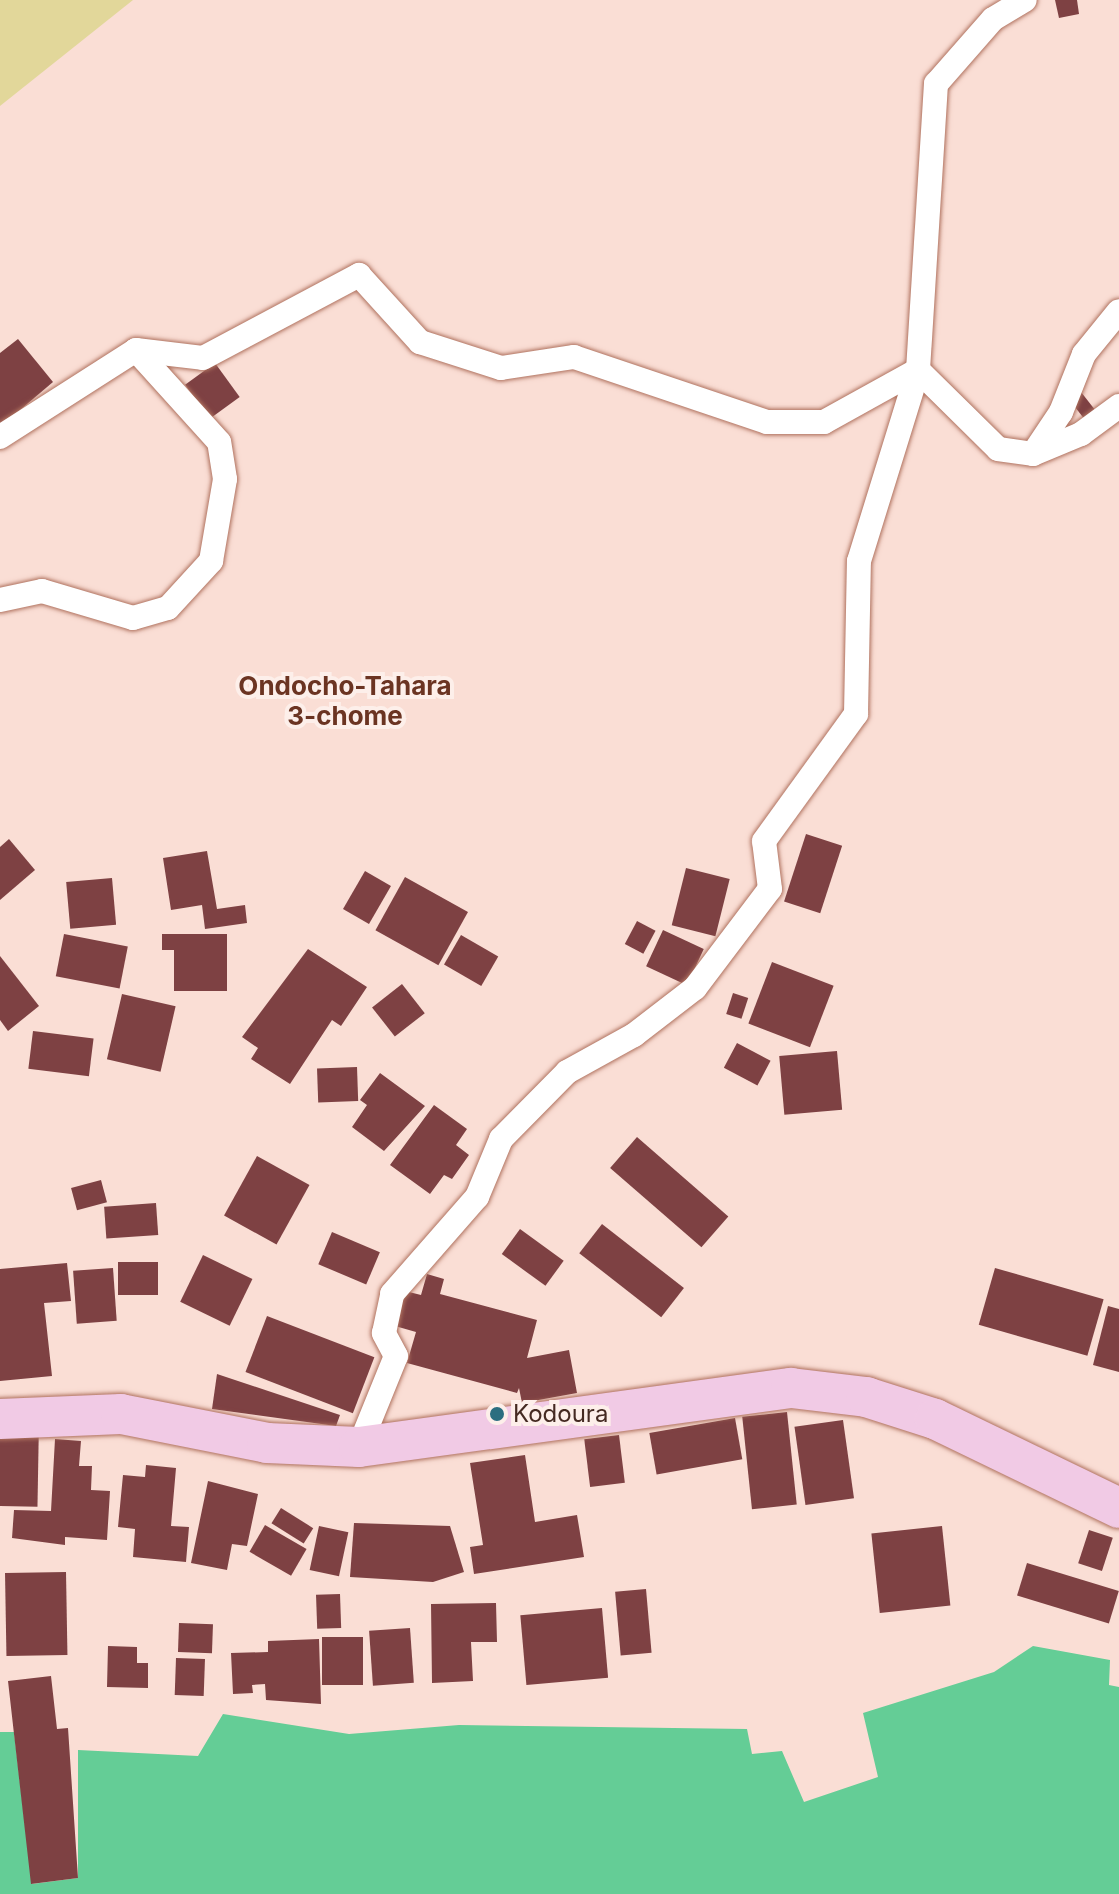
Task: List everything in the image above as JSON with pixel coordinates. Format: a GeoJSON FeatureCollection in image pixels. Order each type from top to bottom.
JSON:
{"type":"FeatureCollection","features":[{"type":"Feature","properties":{"kind":"main road"},"geometry":{"type":"LineString","coordinates":[[0,1419],[121,1414],[267,1443],[359,1447],[791,1388],[866,1397],[935,1419],[1119,1508]]}},
{"type":"Feature","properties":{"kind":"street"},"geometry":{"type":"LineString","coordinates":[[359,1447],[396,1356],[384,1333],[392,1294],[477,1197],[501,1139],[567,1072],[634,1035],[695,988],[770,889],[764,841],[856,714],[859,561],[918,370],[936,84],[993,19],[1025,0]]}},
{"type":"Feature","properties":{"kind":"street"},"geometry":{"type":"LineString","coordinates":[[0,437],[136,350],[203,358],[359,275],[420,342],[501,368],[574,357],[767,422],[824,422],[918,370]]}},
{"type":"Feature","properties":{"kind":"street"},"geometry":{"type":"LineString","coordinates":[[1033,454],[1061,412],[1084,354],[1119,311]]}},
{"type":"Feature","properties":{"kind":"street"},"geometry":{"type":"LineString","coordinates":[[0,600],[42,591],[133,618],[168,608],[211,561],[225,479],[219,442],[136,350]]}},
{"type":"Feature","properties":{"kind":"street"},"geometry":{"type":"LineString","coordinates":[[918,370],[998,449],[1033,454],[1081,434],[1119,406]]}},
{"type":"Feature","properties":{"kind":"shaded area"},"geometry":{"type":"Polygon","coordinates":[[[0,0],[133,0],[0,106],[0,0]]]}},
{"type":"Feature","properties":{"kind":"shaded area"},"geometry":{"type":"Polygon","coordinates":[[[1033,1646],[1110,1660],[1109,1685],[1119,1687],[1119,1894],[0,1894],[0,1732],[14,1732],[32,1884],[78,1878],[78,1750],[198,1756],[223,1714],[349,1734],[459,1725],[747,1729],[752,1754],[782,1751],[804,1802],[878,1777],[863,1713],[994,1672],[1033,1646]]]}},
{"type":"Feature","properties":{"kind":"building"},"geometry":{"type":"Polygon","coordinates":[[[1055,0],[1077,0],[1079,14],[1059,18],[1055,0]]]}},
{"type":"Feature","properties":{"kind":"building"},"geometry":{"type":"Polygon","coordinates":[[[18,339],[53,382],[0,427],[0,353],[18,339]]]}},
{"type":"Feature","properties":{"kind":"building"},"geometry":{"type":"Polygon","coordinates":[[[215,363],[240,397],[210,419],[185,385],[215,363]]]}},
{"type":"Feature","properties":{"kind":"building"},"geometry":{"type":"Polygon","coordinates":[[[1081,392],[1098,414],[1087,423],[1070,401],[1081,392]]]}},
{"type":"Feature","properties":{"kind":"building"},"geometry":{"type":"Polygon","coordinates":[[[806,834],[842,846],[820,913],[784,902],[806,834]]]}},
{"type":"Feature","properties":{"kind":"building"},"geometry":{"type":"Polygon","coordinates":[[[9,839],[35,870],[0,900],[0,847],[9,839]]]}},
{"type":"Feature","properties":{"kind":"building"},"geometry":{"type":"Polygon","coordinates":[[[207,851],[217,909],[245,905],[247,923],[205,929],[202,905],[171,910],[163,858],[207,851]]]}},
{"type":"Feature","properties":{"kind":"building"},"geometry":{"type":"Polygon","coordinates":[[[686,868],[730,879],[715,936],[672,925],[686,868]]]}},
{"type":"Feature","properties":{"kind":"building"},"geometry":{"type":"Polygon","coordinates":[[[365,871],[391,886],[369,924],[343,909],[365,871]]]}},
{"type":"Feature","properties":{"kind":"building"},"geometry":{"type":"Polygon","coordinates":[[[405,877],[468,912],[438,965],[375,930],[405,877]]]}},
{"type":"Feature","properties":{"kind":"building"},"geometry":{"type":"Polygon","coordinates":[[[112,878],[116,925],[70,929],[66,882],[112,878]]]}},
{"type":"Feature","properties":{"kind":"building"},"geometry":{"type":"Polygon","coordinates":[[[637,921],[656,931],[643,954],[625,944],[637,921]]]}},
{"type":"Feature","properties":{"kind":"building"},"geometry":{"type":"Polygon","coordinates":[[[663,930],[704,949],[687,985],[646,966],[663,930]]]}},
{"type":"Feature","properties":{"kind":"building"},"geometry":{"type":"Polygon","coordinates":[[[64,934],[128,946],[120,989],[56,976],[64,934]]]}},
{"type":"Feature","properties":{"kind":"building"},"geometry":{"type":"Polygon","coordinates":[[[162,934],[227,934],[227,991],[174,991],[174,950],[162,950],[162,934]]]}},
{"type":"Feature","properties":{"kind":"building"},"geometry":{"type":"Polygon","coordinates":[[[461,935],[498,956],[481,986],[444,964],[461,935]]]}},
{"type":"Feature","properties":{"kind":"building"},"geometry":{"type":"Polygon","coordinates":[[[308,949],[367,987],[341,1026],[332,1020],[290,1084],[251,1059],[258,1048],[242,1037],[308,949]]]}},
{"type":"Feature","properties":{"kind":"building"},"geometry":{"type":"Polygon","coordinates":[[[0,956],[39,1006],[8,1031],[0,1020],[0,956]]]}},
{"type":"Feature","properties":{"kind":"building"},"geometry":{"type":"Polygon","coordinates":[[[772,962],[834,986],[810,1047],[748,1024],[772,962]]]}},
{"type":"Feature","properties":{"kind":"building"},"geometry":{"type":"Polygon","coordinates":[[[402,984],[425,1013],[395,1037],[372,1007],[402,984]]]}},
{"type":"Feature","properties":{"kind":"building"},"geometry":{"type":"Polygon","coordinates":[[[733,993],[748,998],[741,1019],[726,1014],[733,993]]]}},
{"type":"Feature","properties":{"kind":"building"},"geometry":{"type":"Polygon","coordinates":[[[122,994],[176,1006],[161,1072],[107,1059],[122,994]]]}},
{"type":"Feature","properties":{"kind":"building"},"geometry":{"type":"Polygon","coordinates":[[[33,1031],[94,1038],[89,1076],[28,1069],[33,1031]]]}},
{"type":"Feature","properties":{"kind":"building"},"geometry":{"type":"Polygon","coordinates":[[[737,1043],[771,1061],[757,1086],[724,1068],[737,1043]]]}},
{"type":"Feature","properties":{"kind":"building"},"geometry":{"type":"Polygon","coordinates":[[[837,1051],[842,1110],[784,1115],[779,1056],[837,1051]]]}},
{"type":"Feature","properties":{"kind":"building"},"geometry":{"type":"Polygon","coordinates":[[[357,1067],[358,1101],[318,1102],[317,1068],[357,1067]]]}},
{"type":"Feature","properties":{"kind":"building"},"geometry":{"type":"Polygon","coordinates":[[[380,1073],[425,1106],[384,1151],[352,1127],[367,1105],[360,1100],[380,1073]]]}},
{"type":"Feature","properties":{"kind":"building"},"geometry":{"type":"Polygon","coordinates":[[[434,1105],[467,1129],[456,1145],[469,1155],[452,1179],[444,1175],[430,1194],[390,1165],[434,1105]]]}},
{"type":"Feature","properties":{"kind":"building"},"geometry":{"type":"Polygon","coordinates":[[[637,1137],[728,1216],[701,1247],[610,1168],[637,1137]]]}},
{"type":"Feature","properties":{"kind":"building"},"geometry":{"type":"Polygon","coordinates":[[[257,1156],[309,1185],[277,1245],[224,1215],[257,1156]]]}},
{"type":"Feature","properties":{"kind":"building"},"geometry":{"type":"Polygon","coordinates":[[[101,1180],[107,1202],[77,1210],[71,1188],[101,1180]]]}},
{"type":"Feature","properties":{"kind":"building"},"geometry":{"type":"Polygon","coordinates":[[[156,1203],[158,1235],[106,1239],[104,1207],[156,1203]]]}},
{"type":"Feature","properties":{"kind":"building"},"geometry":{"type":"Polygon","coordinates":[[[602,1224],[684,1288],[661,1317],[579,1253],[602,1224]]]}},
{"type":"Feature","properties":{"kind":"building"},"geometry":{"type":"Polygon","coordinates":[[[520,1229],[564,1261],[545,1286],[502,1254],[520,1229]]]}},
{"type":"Feature","properties":{"kind":"building"},"geometry":{"type":"Polygon","coordinates":[[[332,1232],[380,1252],[366,1285],[318,1264],[332,1232]]]}},
{"type":"Feature","properties":{"kind":"building"},"geometry":{"type":"Polygon","coordinates":[[[203,1255],[252,1279],[230,1326],[180,1302],[203,1255]]]}},
{"type":"Feature","properties":{"kind":"building"},"geometry":{"type":"Polygon","coordinates":[[[118,1262],[158,1262],[158,1295],[118,1295],[118,1262]]]}},
{"type":"Feature","properties":{"kind":"building"},"geometry":{"type":"Polygon","coordinates":[[[67,1263],[71,1301],[44,1303],[52,1376],[0,1381],[0,1269],[67,1263]]]}},
{"type":"Feature","properties":{"kind":"building"},"geometry":{"type":"Polygon","coordinates":[[[113,1268],[117,1321],[77,1324],[73,1271],[113,1268]]]}},
{"type":"Feature","properties":{"kind":"building"},"geometry":{"type":"Polygon","coordinates":[[[995,1268],[1104,1299],[1087,1356],[979,1325],[995,1268]]]}},
{"type":"Feature","properties":{"kind":"building"},"geometry":{"type":"Polygon","coordinates":[[[427,1274],[444,1279],[440,1294],[537,1320],[527,1358],[569,1350],[577,1393],[522,1403],[519,1388],[517,1393],[407,1363],[416,1332],[395,1326],[405,1291],[421,1295],[427,1274]]]}},
{"type":"Feature","properties":{"kind":"building"},"geometry":{"type":"Polygon","coordinates":[[[1108,1306],[1119,1309],[1119,1372],[1093,1365],[1108,1306]]]}},
{"type":"Feature","properties":{"kind":"building"},"geometry":{"type":"Polygon","coordinates":[[[267,1316],[374,1357],[353,1413],[245,1372],[267,1316]]]}},
{"type":"Feature","properties":{"kind":"building"},"geometry":{"type":"Polygon","coordinates":[[[217,1374],[340,1415],[336,1426],[212,1409],[217,1374]]]}},
{"type":"Feature","properties":{"kind":"building"},"geometry":{"type":"Polygon","coordinates":[[[787,1412],[797,1504],[752,1509],[742,1417],[787,1412]]]}},
{"type":"Feature","properties":{"kind":"building"},"geometry":{"type":"Polygon","coordinates":[[[735,1418],[742,1459],[657,1474],[649,1433],[735,1418]]]}},
{"type":"Feature","properties":{"kind":"building"},"geometry":{"type":"Polygon","coordinates":[[[0,1419],[39,1420],[37,1507],[0,1506],[0,1419]]]}},
{"type":"Feature","properties":{"kind":"building"},"geometry":{"type":"Polygon","coordinates":[[[843,1420],[854,1498],[805,1505],[794,1427],[843,1420]]]}},
{"type":"Feature","properties":{"kind":"building"},"geometry":{"type":"Polygon","coordinates":[[[619,1435],[625,1483],[590,1487],[584,1439],[619,1435]]]}},
{"type":"Feature","properties":{"kind":"building"},"geometry":{"type":"Polygon","coordinates":[[[55,1439],[81,1441],[79,1466],[92,1466],[91,1490],[110,1491],[107,1540],[65,1537],[65,1545],[12,1538],[14,1510],[51,1511],[55,1439]]]}},
{"type":"Feature","properties":{"kind":"building"},"geometry":{"type":"Polygon","coordinates":[[[525,1455],[535,1522],[577,1515],[584,1557],[474,1574],[470,1547],[483,1545],[470,1463],[525,1455]]]}},
{"type":"Feature","properties":{"kind":"building"},"geometry":{"type":"Polygon","coordinates":[[[146,1465],[176,1468],[171,1526],[189,1527],[186,1562],[133,1557],[135,1529],[118,1527],[123,1475],[145,1477],[146,1465]]]}},
{"type":"Feature","properties":{"kind":"building"},"geometry":{"type":"Polygon","coordinates":[[[208,1481],[258,1494],[247,1546],[232,1544],[227,1570],[191,1563],[208,1481]]]}},
{"type":"Feature","properties":{"kind":"building"},"geometry":{"type":"Polygon","coordinates":[[[281,1508],[313,1528],[304,1543],[271,1523],[281,1508]]]}},
{"type":"Feature","properties":{"kind":"building"},"geometry":{"type":"Polygon","coordinates":[[[354,1523],[450,1526],[464,1572],[433,1582],[350,1577],[354,1523]]]}},
{"type":"Feature","properties":{"kind":"building"},"geometry":{"type":"Polygon","coordinates":[[[265,1525],[307,1549],[291,1576],[250,1552],[265,1525]]]}},
{"type":"Feature","properties":{"kind":"building"},"geometry":{"type":"Polygon","coordinates":[[[319,1526],[348,1532],[339,1576],[310,1570],[319,1526]]]}},
{"type":"Feature","properties":{"kind":"building"},"geometry":{"type":"Polygon","coordinates":[[[942,1526],[950,1606],[880,1613],[871,1533],[942,1526]]]}},
{"type":"Feature","properties":{"kind":"building"},"geometry":{"type":"Polygon","coordinates":[[[1089,1530],[1113,1538],[1102,1571],[1078,1563],[1089,1530]]]}},
{"type":"Feature","properties":{"kind":"building"},"geometry":{"type":"Polygon","coordinates":[[[1027,1563],[1119,1591],[1109,1624],[1017,1596],[1027,1563]]]}},
{"type":"Feature","properties":{"kind":"building"},"geometry":{"type":"Polygon","coordinates":[[[66,1572],[67,1655],[6,1656],[5,1573],[66,1572]]]}},
{"type":"Feature","properties":{"kind":"building"},"geometry":{"type":"Polygon","coordinates":[[[646,1589],[652,1653],[621,1655],[615,1592],[646,1589]]]}},
{"type":"Feature","properties":{"kind":"building"},"geometry":{"type":"Polygon","coordinates":[[[340,1594],[341,1628],[317,1629],[316,1595],[340,1594]]]}},
{"type":"Feature","properties":{"kind":"building"},"geometry":{"type":"Polygon","coordinates":[[[496,1603],[497,1642],[471,1642],[473,1681],[432,1683],[431,1604],[496,1603]]]}},
{"type":"Feature","properties":{"kind":"building"},"geometry":{"type":"Polygon","coordinates":[[[602,1608],[608,1678],[526,1685],[520,1615],[602,1608]]]}},
{"type":"Feature","properties":{"kind":"building"},"geometry":{"type":"Polygon","coordinates":[[[179,1623],[213,1624],[212,1653],[178,1652],[179,1623]]]}},
{"type":"Feature","properties":{"kind":"building"},"geometry":{"type":"Polygon","coordinates":[[[410,1628],[414,1683],[373,1686],[369,1631],[410,1628]]]}},
{"type":"Feature","properties":{"kind":"building"},"geometry":{"type":"Polygon","coordinates":[[[322,1637],[363,1637],[363,1685],[322,1685],[322,1637]]]}},
{"type":"Feature","properties":{"kind":"building"},"geometry":{"type":"Polygon","coordinates":[[[319,1639],[321,1704],[266,1700],[265,1684],[252,1685],[253,1693],[233,1694],[231,1653],[268,1652],[268,1641],[319,1639]]]}},
{"type":"Feature","properties":{"kind":"building"},"geometry":{"type":"Polygon","coordinates":[[[108,1646],[137,1647],[137,1663],[148,1663],[148,1688],[107,1687],[108,1646]]]}},
{"type":"Feature","properties":{"kind":"building"},"geometry":{"type":"Polygon","coordinates":[[[176,1658],[205,1659],[204,1696],[175,1695],[176,1658]]]}},
{"type":"Feature","properties":{"kind":"building"},"geometry":{"type":"Polygon","coordinates":[[[51,1676],[57,1729],[68,1728],[78,1878],[31,1884],[8,1681],[51,1676]]]}},
{"type":"Feature","properties":{"kind":"place","name":"Kodoura"},"geometry":{"type":"Point","coordinates":[497,1414]}},
{"type":"Feature","properties":{"kind":"district","name":"Ondocho-Tahara 3-chome"},"geometry":{"type":"Point","coordinates":[345,701]}}]}
